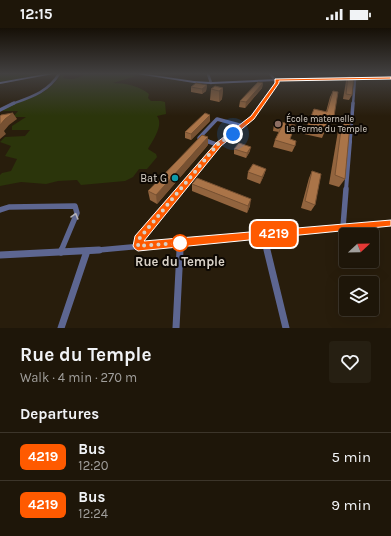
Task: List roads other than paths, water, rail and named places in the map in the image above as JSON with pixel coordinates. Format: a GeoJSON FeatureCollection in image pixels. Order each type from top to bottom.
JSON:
{"type":"FeatureCollection","features":[{"type":"Feature","properties":{"kind":"street"},"geometry":{"type":"LineString","coordinates":[[0,110],[39,94],[46,88]]}},
{"type":"Feature","properties":{"kind":"street"},"geometry":{"type":"LineString","coordinates":[[138,246],[139,239],[218,145],[243,126],[252,117],[273,88]]}},
{"type":"Feature","properties":{"kind":"street"},"geometry":{"type":"LineString","coordinates":[[343,227],[354,88]]}},
{"type":"Feature","properties":{"kind":"street"},"geometry":{"type":"LineString","coordinates":[[218,145],[199,138],[217,120],[243,126]]}},
{"type":"Feature","properties":{"kind":"street"},"geometry":{"type":"LineString","coordinates":[[0,210],[9,207],[69,204],[75,206],[77,213],[61,252]]}},
{"type":"Feature","properties":{"kind":"street"},"geometry":{"type":"LineString","coordinates":[[0,255],[87,251],[343,227],[391,224]]}},
{"type":"Feature","properties":{"kind":"street"},"geometry":{"type":"LineString","coordinates":[[263,235],[286,328]]}},
{"type":"Feature","properties":{"kind":"street"},"geometry":{"type":"LineString","coordinates":[[176,328],[180,243]]}},
{"type":"Feature","properties":{"kind":"street"},"geometry":{"type":"LineString","coordinates":[[61,328],[87,251]]}},
{"type":"Feature","properties":{"kind":"place","name":"École maternelle La Ferme du Temple"},"geometry":{"type":"Point","coordinates":[278,124]}},
{"type":"Feature","properties":{"kind":"place","name":"Bat G"},"geometry":{"type":"Point","coordinates":[175,178]}},
{"type":"Feature","properties":{"kind":"place","name":"Rue du Temple"},"geometry":{"type":"Point","coordinates":[180,243]}}]}
